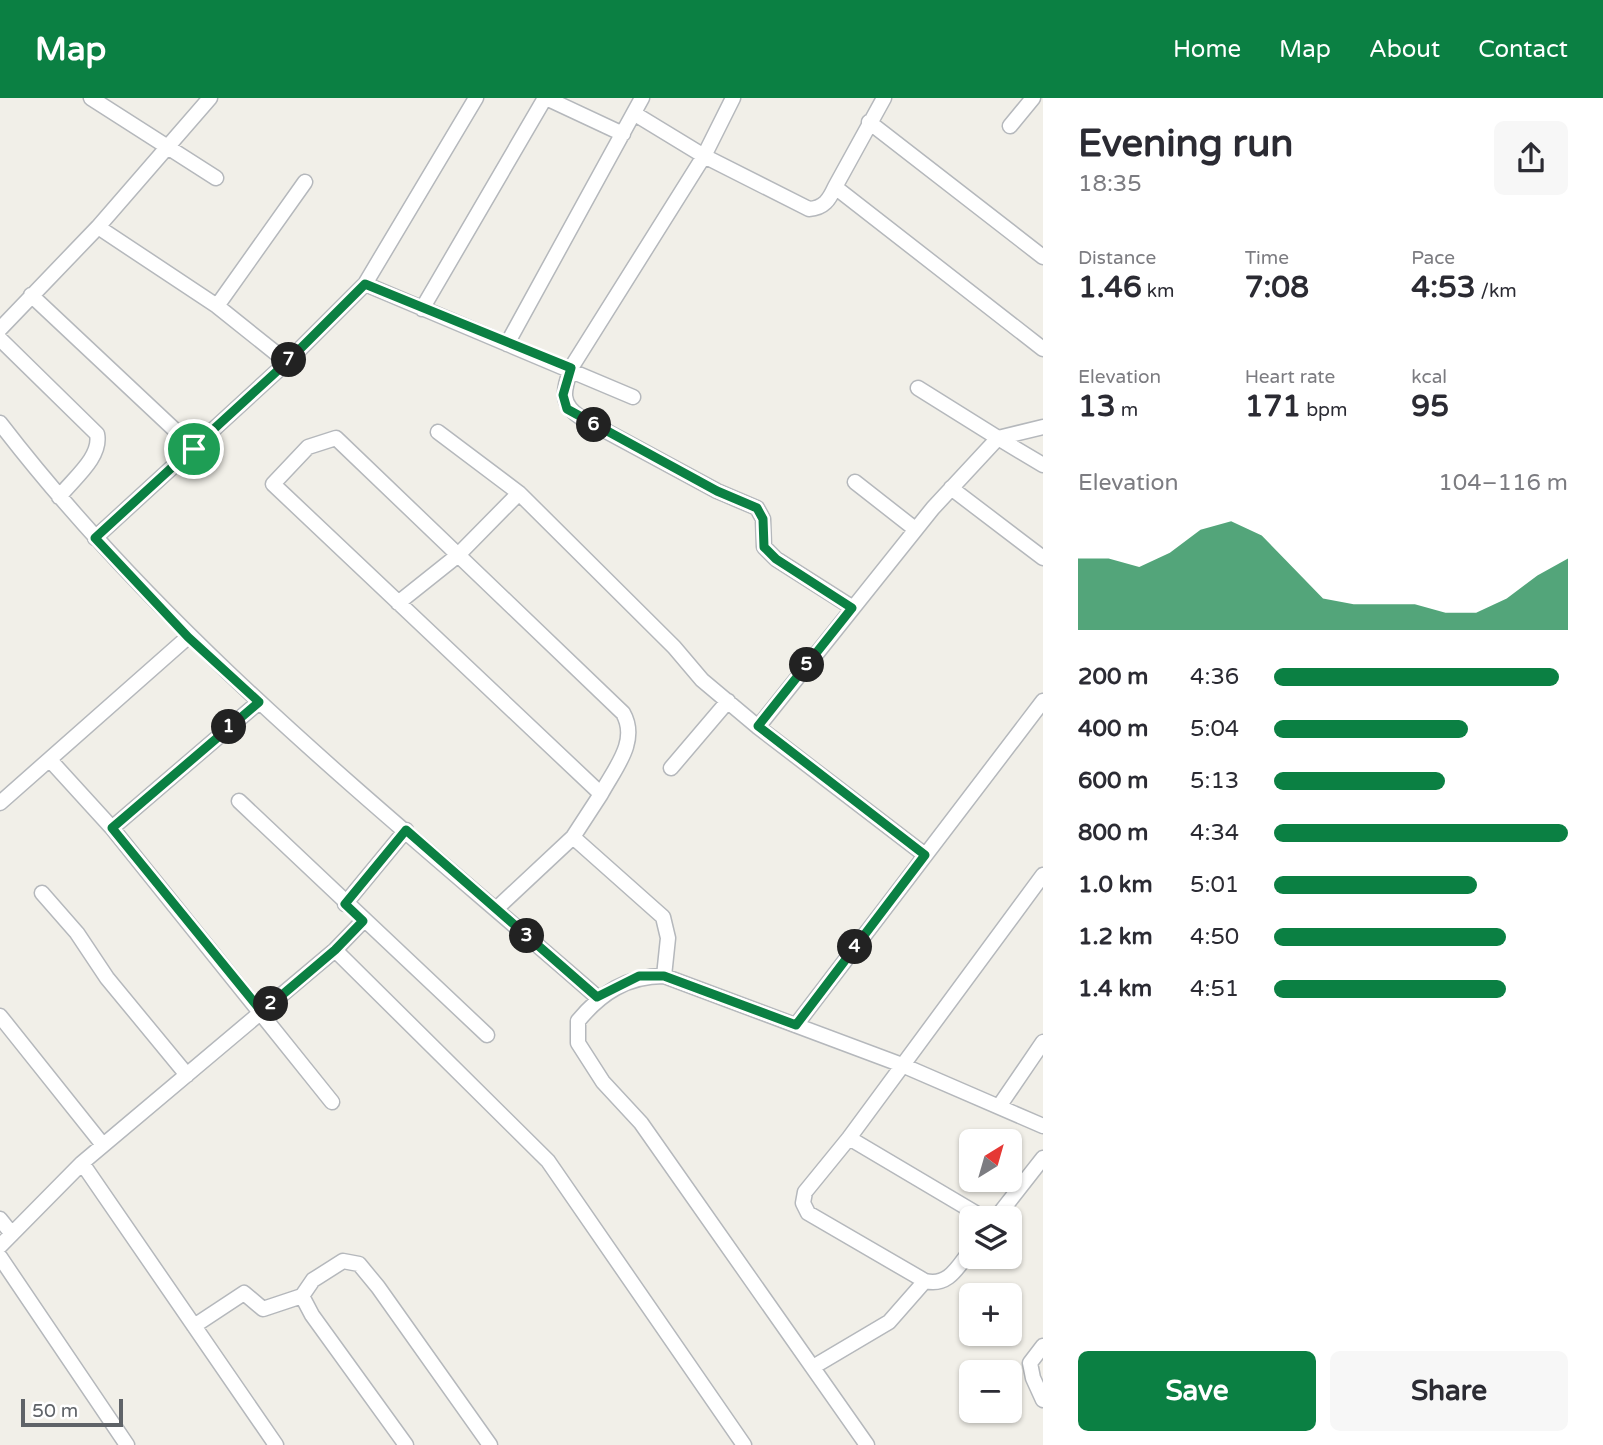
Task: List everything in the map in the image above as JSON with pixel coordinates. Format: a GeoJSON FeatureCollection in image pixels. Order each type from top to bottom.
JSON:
{"type":"FeatureCollection","features":[{"type":"Feature","properties":{"kind":"street"},"geometry":{"type":"LineString","coordinates":[[91,98],[166,149],[216,178]]}},
{"type":"Feature","properties":{"kind":"street"},"geometry":{"type":"LineString","coordinates":[[0,328],[97,227],[210,98]]}},
{"type":"Feature","properties":{"kind":"street"},"geometry":{"type":"LineString","coordinates":[[95,538],[287,362],[365,284],[476,98]]}},
{"type":"Feature","properties":{"kind":"street"},"geometry":{"type":"LineString","coordinates":[[422,309],[545,98],[623,134]]}},
{"type":"Feature","properties":{"kind":"street"},"geometry":{"type":"LineString","coordinates":[[507,344],[642,98]]}},
{"type":"Feature","properties":{"kind":"street"},"geometry":{"type":"LineString","coordinates":[[733,98],[704,156],[571,368],[563,395],[567,409],[717,491],[757,508],[763,519],[764,547],[776,559],[852,608]]}},
{"type":"Feature","properties":{"kind":"street"},"geometry":{"type":"LineString","coordinates":[[635,114],[704,156],[809,209],[819,208],[828,201],[884,98]]}},
{"type":"Feature","properties":{"kind":"street"},"geometry":{"type":"LineString","coordinates":[[1010,126],[1033,98]]}},
{"type":"Feature","properties":{"kind":"street"},"geometry":{"type":"LineString","coordinates":[[869,122],[1043,257]]}},
{"type":"Feature","properties":{"kind":"street"},"geometry":{"type":"LineString","coordinates":[[217,306],[305,182]]}},
{"type":"Feature","properties":{"kind":"street"},"geometry":{"type":"LineString","coordinates":[[835,187],[1043,349]]}},
{"type":"Feature","properties":{"kind":"street"},"geometry":{"type":"LineString","coordinates":[[97,227],[217,306],[287,362]]}},
{"type":"Feature","properties":{"kind":"street"},"geometry":{"type":"LineString","coordinates":[[365,284],[571,368],[634,397]]}},
{"type":"Feature","properties":{"kind":"street"},"geometry":{"type":"LineString","coordinates":[[31,295],[194,449]]}},
{"type":"Feature","properties":{"kind":"street"},"geometry":{"type":"LineString","coordinates":[[0,339],[97,433],[99,444],[94,455],[59,497]]}},
{"type":"Feature","properties":{"kind":"street"},"geometry":{"type":"LineString","coordinates":[[918,388],[1043,466]]}},
{"type":"Feature","properties":{"kind":"street"},"geometry":{"type":"LineString","coordinates":[[758,726],[915,529],[998,438],[1043,427]]}},
{"type":"Feature","properties":{"kind":"street"},"geometry":{"type":"LineString","coordinates":[[2,430],[95,538],[188,637],[597,997]]}},
{"type":"Feature","properties":{"kind":"street"},"geometry":{"type":"LineString","coordinates":[[438,432],[519,493],[702,680],[925,855]]}},
{"type":"Feature","properties":{"kind":"street"},"geometry":{"type":"LineString","coordinates":[[496,909],[573,837],[601,794],[630,739],[630,726],[623,713],[336,438],[308,447],[273,484],[601,794]]}},
{"type":"Feature","properties":{"kind":"street"},"geometry":{"type":"LineString","coordinates":[[855,482],[915,529]]}},
{"type":"Feature","properties":{"kind":"street"},"geometry":{"type":"LineString","coordinates":[[951,488],[1043,558]]}},
{"type":"Feature","properties":{"kind":"street"},"geometry":{"type":"LineString","coordinates":[[397,603],[457,556],[519,493]]}},
{"type":"Feature","properties":{"kind":"street"},"geometry":{"type":"LineString","coordinates":[[0,803],[188,637]]}},
{"type":"Feature","properties":{"kind":"street"},"geometry":{"type":"LineString","coordinates":[[671,768],[728,701]]}},
{"type":"Feature","properties":{"kind":"street"},"geometry":{"type":"LineString","coordinates":[[796,1025],[1043,701]]}},
{"type":"Feature","properties":{"kind":"street"},"geometry":{"type":"LineString","coordinates":[[112,828],[259,702]]}},
{"type":"Feature","properties":{"kind":"street"},"geometry":{"type":"LineString","coordinates":[[50,760],[112,828],[332,1102]]}},
{"type":"Feature","properties":{"kind":"street"},"geometry":{"type":"LineString","coordinates":[[239,801],[363,921],[487,1035]]}},
{"type":"Feature","properties":{"kind":"street"},"geometry":{"type":"LineString","coordinates":[[345,904],[406,830]]}},
{"type":"Feature","properties":{"kind":"street"},"geometry":{"type":"LineString","coordinates":[[573,837],[663,917],[668,938],[664,976]]}},
{"type":"Feature","properties":{"kind":"street"},"geometry":{"type":"LineString","coordinates":[[959,1264],[944,1282],[936,1284],[925,1281],[808,1213],[803,1203],[805,1192],[849,1138],[1043,875]]}},
{"type":"Feature","properties":{"kind":"street"},"geometry":{"type":"LineString","coordinates":[[42,893],[77,933],[107,978],[187,1075]]}},
{"type":"Feature","properties":{"kind":"street"},"geometry":{"type":"LineString","coordinates":[[0,1246],[82,1163],[335,950],[363,921]]}},
{"type":"Feature","properties":{"kind":"street"},"geometry":{"type":"LineString","coordinates":[[335,950],[548,1161],[744,1445]]}},
{"type":"Feature","properties":{"kind":"street"},"geometry":{"type":"LineString","coordinates":[[867,1445],[641,1123],[603,1082],[578,1043],[578,1021],[597,997],[639,976],[664,976],[902,1065],[1000,1105],[1043,1126]]}},
{"type":"Feature","properties":{"kind":"street"},"geometry":{"type":"LineString","coordinates":[[0,1016],[103,1145]]}},
{"type":"Feature","properties":{"kind":"street"},"geometry":{"type":"LineString","coordinates":[[1000,1105],[1043,1042]]}},
{"type":"Feature","properties":{"kind":"street"},"geometry":{"type":"LineString","coordinates":[[849,1138],[964,1206]]}},
{"type":"Feature","properties":{"kind":"street"},"geometry":{"type":"LineString","coordinates":[[1005,1206],[1043,1158]]}},
{"type":"Feature","properties":{"kind":"street"},"geometry":{"type":"LineString","coordinates":[[82,1163],[276,1445]]}},
{"type":"Feature","properties":{"kind":"street"},"geometry":{"type":"LineString","coordinates":[[0,1219],[12,1234]]}},
{"type":"Feature","properties":{"kind":"street"},"geometry":{"type":"LineString","coordinates":[[0,1256],[127,1445]]}},
{"type":"Feature","properties":{"kind":"street"},"geometry":{"type":"LineString","coordinates":[[194,1326],[244,1293],[263,1309],[302,1296],[313,1280],[343,1261],[359,1264],[490,1445]]}},
{"type":"Feature","properties":{"kind":"street"},"geometry":{"type":"LineString","coordinates":[[813,1367],[888,1322],[925,1281]]}},
{"type":"Feature","properties":{"kind":"street"},"geometry":{"type":"LineString","coordinates":[[302,1296],[312,1315],[406,1445]]}},
{"type":"Feature","properties":{"kind":"street"},"geometry":{"type":"LineString","coordinates":[[1043,1346],[1030,1363],[1043,1400]]}},
{"type":"Feature","properties":{"kind":"route"},"geometry":{"type":"LineString","coordinates":[[365,284],[571,368],[563,395],[567,409],[717,491],[757,508],[763,519],[764,547],[776,559],[852,608],[758,726],[925,855],[796,1025],[664,976],[639,976],[597,997],[406,830],[345,904],[363,921],[335,950],[262,1012],[112,828],[259,702],[188,637],[95,538],[194,449],[365,284]]}}]}
